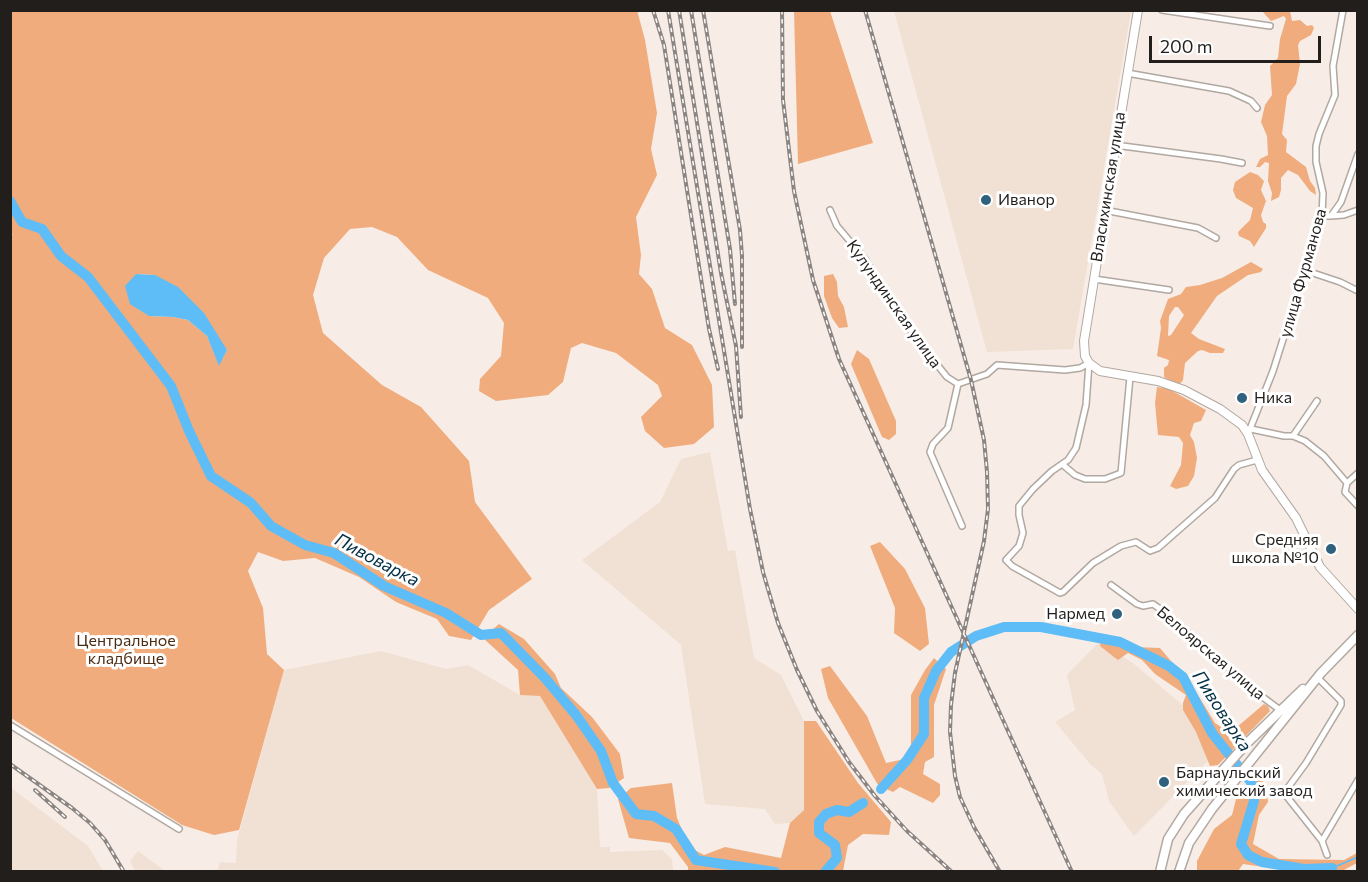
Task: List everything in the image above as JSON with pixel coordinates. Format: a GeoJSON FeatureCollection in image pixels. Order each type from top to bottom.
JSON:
{"type":"FeatureCollection","features":[{"type":"Feature","properties":{"kind":"main road"},"geometry":{"type":"LineString","coordinates":[[1160,872],[1164,852],[1173,830],[1184,814],[1248,742],[1358,635]]}},
{"type":"Feature","properties":{"kind":"main road"},"geometry":{"type":"LineString","coordinates":[[1179,872],[1192,837],[1319,675]]}},
{"type":"Feature","properties":{"kind":"main road"},"geometry":{"type":"LineString","coordinates":[[1248,742],[1258,743],[1258,751]]}},
{"type":"Feature","properties":{"kind":"main road"},"geometry":{"type":"LineString","coordinates":[[1215,778],[1218,788],[1227,790]]}},
{"type":"Feature","properties":{"kind":"street","name":"Власихинская улица"},"geometry":{"type":"LineString","coordinates":[[1138,10],[1114,145],[1084,341],[1085,356],[1089,363],[1082,426],[1076,448],[1068,460],[1033,489],[1019,506],[1023,539],[1006,560],[1012,566],[1060,593],[1063,592],[1093,563],[1121,546],[1136,542],[1150,551],[1158,548],[1215,498],[1234,469],[1239,465],[1257,460]]}},
{"type":"Feature","properties":{"kind":"street"},"geometry":{"type":"LineString","coordinates":[[1161,10],[1270,26]]}},
{"type":"Feature","properties":{"kind":"street","name":"улица Фурманова"},"geometry":{"type":"LineString","coordinates":[[1250,431],[1273,371],[1322,216],[1323,193],[1316,162],[1316,146],[1325,115],[1335,95],[1333,66],[1343,10]]}},
{"type":"Feature","properties":{"kind":"street"},"geometry":{"type":"LineString","coordinates":[[1127,73],[1229,91],[1251,101],[1257,108]]}},
{"type":"Feature","properties":{"kind":"street"},"geometry":{"type":"LineString","coordinates":[[1114,145],[1242,163]]}},
{"type":"Feature","properties":{"kind":"street"},"geometry":{"type":"LineString","coordinates":[[1330,216],[1341,202],[1358,154]]}},
{"type":"Feature","properties":{"kind":"street","name":"Кулундинская улица"},"geometry":{"type":"LineString","coordinates":[[830,210],[837,226],[865,258],[880,286],[915,337],[947,377],[958,384]]}},
{"type":"Feature","properties":{"kind":"street"},"geometry":{"type":"LineString","coordinates":[[1104,210],[1198,228],[1215,238]]}},
{"type":"Feature","properties":{"kind":"street"},"geometry":{"type":"LineString","coordinates":[[1322,216],[1344,215],[1358,210]]}},
{"type":"Feature","properties":{"kind":"street"},"geometry":{"type":"LineString","coordinates":[[1304,270],[1340,282],[1358,291]]}},
{"type":"Feature","properties":{"kind":"street"},"geometry":{"type":"LineString","coordinates":[[1094,279],[1168,290]]}},
{"type":"Feature","properties":{"kind":"street"},"geometry":{"type":"LineString","coordinates":[[962,525],[930,452],[933,444],[948,428],[958,384],[987,374],[997,365],[1065,370],[1080,368],[1089,363],[1100,371],[1158,381],[1184,390],[1232,417],[1250,431],[1293,436],[1305,441],[1324,456],[1347,483]]}},
{"type":"Feature","properties":{"kind":"street"},"geometry":{"type":"LineString","coordinates":[[1062,464],[1075,475],[1085,479],[1105,479],[1121,473],[1130,377]]}},
{"type":"Feature","properties":{"kind":"street"},"geometry":{"type":"LineString","coordinates":[[1293,436],[1317,401]]}},
{"type":"Feature","properties":{"kind":"street"},"geometry":{"type":"LineString","coordinates":[[1250,431],[1257,460],[1296,519],[1320,567],[1358,609]]}},
{"type":"Feature","properties":{"kind":"street"},"geometry":{"type":"LineString","coordinates":[[1358,473],[1347,483],[1344,492],[1358,506]]}},
{"type":"Feature","properties":{"kind":"street","name":"Белоярская улица"},"geometry":{"type":"LineString","coordinates":[[1110,585],[1137,604],[1143,606],[1153,604],[1163,611],[1280,710]]}},
{"type":"Feature","properties":{"kind":"street"},"geometry":{"type":"LineString","coordinates":[[1319,675],[1341,701],[1341,705],[1284,793],[1322,842],[1327,855]]}},
{"type":"Feature","properties":{"kind":"street"},"geometry":{"type":"LineString","coordinates":[[10,725],[179,829]]}},
{"type":"Feature","properties":{"kind":"street"},"geometry":{"type":"LineString","coordinates":[[1322,842],[1358,780]]}},
{"type":"Feature","properties":{"kind":"shaded area"},"geometry":{"type":"Polygon","coordinates":[[[894,11],[1131,11],[1073,349],[987,352],[894,11]]]}},
{"type":"Feature","properties":{"kind":"shaded area"},"geometry":{"type":"Polygon","coordinates":[[[710,452],[728,551],[735,550],[754,658],[781,675],[804,721],[804,810],[790,823],[775,824],[765,809],[705,804],[681,645],[582,560],[660,502],[681,459],[710,452]]]}},
{"type":"Feature","properties":{"kind":"shaded area"},"geometry":{"type":"Polygon","coordinates":[[[1099,642],[1133,663],[1193,714],[1211,758],[1134,836],[1109,801],[1102,774],[1091,765],[1055,722],[1075,710],[1067,675],[1099,642]]]}},
{"type":"Feature","properties":{"kind":"shaded area"},"geometry":{"type":"Polygon","coordinates":[[[381,651],[446,669],[468,665],[520,695],[540,696],[597,789],[600,847],[610,847],[610,852],[662,850],[672,859],[673,871],[217,872],[220,862],[236,863],[237,840],[284,670],[381,651]]]}},
{"type":"Feature","properties":{"kind":"shaded area"},"geometry":{"type":"Polygon","coordinates":[[[10,787],[88,846],[103,871],[11,871],[10,787]]]}},
{"type":"Feature","properties":{"kind":"shaded area"},"geometry":{"type":"Polygon","coordinates":[[[138,851],[165,871],[135,871],[130,861],[138,851]]]}},
{"type":"Feature","properties":{"kind":"green space","name":"Центральное кладбище"},"geometry":{"type":"Polygon","coordinates":[[[637,10],[645,40],[657,113],[651,149],[657,175],[636,217],[641,255],[639,274],[652,289],[665,328],[692,345],[712,385],[714,427],[694,444],[664,448],[645,431],[641,417],[662,396],[658,385],[616,353],[582,343],[571,348],[563,382],[548,395],[496,401],[479,391],[480,379],[501,356],[504,323],[488,298],[428,270],[397,237],[372,227],[350,229],[324,258],[313,295],[323,333],[382,385],[421,407],[469,461],[475,502],[532,579],[489,610],[471,640],[449,636],[437,619],[396,602],[359,577],[315,558],[283,561],[258,552],[248,571],[263,608],[267,654],[284,670],[239,830],[214,835],[182,825],[11,718],[10,235],[13,235],[10,232],[10,11],[637,10]],[[137,274],[126,286],[149,316],[188,320],[207,336],[219,365],[227,350],[155,275],[137,274]]]}},
{"type":"Feature","properties":{"kind":"green space"},"geometry":{"type":"Polygon","coordinates":[[[794,11],[830,11],[873,143],[798,164],[794,11]]]}},
{"type":"Feature","properties":{"kind":"green space"},"geometry":{"type":"Polygon","coordinates":[[[1262,11],[1290,11],[1292,21],[1300,20],[1314,28],[1311,35],[1300,41],[1298,45],[1300,64],[1296,84],[1287,96],[1282,134],[1287,140],[1286,152],[1306,167],[1316,195],[1298,175],[1288,170],[1281,178],[1279,197],[1271,201],[1272,193],[1268,181],[1269,163],[1265,162],[1260,167],[1256,167],[1260,159],[1268,155],[1267,136],[1261,122],[1265,105],[1272,95],[1270,66],[1278,58],[1280,39],[1286,19],[1284,16],[1271,21],[1262,11]]]}},
{"type":"Feature","properties":{"kind":"green space"},"geometry":{"type":"Polygon","coordinates":[[[1250,172],[1258,175],[1264,181],[1261,190],[1266,201],[1261,215],[1266,228],[1254,247],[1250,241],[1239,236],[1238,232],[1250,220],[1253,208],[1236,198],[1233,190],[1235,182],[1250,172]]]}},
{"type":"Feature","properties":{"kind":"green space"},"geometry":{"type":"Polygon","coordinates":[[[1251,262],[1263,269],[1261,272],[1248,275],[1217,296],[1191,333],[1199,339],[1225,349],[1223,353],[1198,351],[1185,363],[1183,380],[1180,384],[1171,381],[1164,377],[1164,368],[1168,365],[1169,360],[1157,356],[1160,321],[1168,299],[1181,294],[1186,287],[1222,278],[1251,262]],[[1175,307],[1169,316],[1168,336],[1184,315],[1178,307],[1175,307]]]}},
{"type":"Feature","properties":{"kind":"green space"},"geometry":{"type":"Polygon","coordinates":[[[833,274],[848,327],[839,328],[832,318],[824,296],[824,276],[833,274]]]}},
{"type":"Feature","properties":{"kind":"green space"},"geometry":{"type":"Polygon","coordinates":[[[857,350],[869,359],[896,421],[896,434],[889,440],[882,437],[851,364],[857,350]]]}},
{"type":"Feature","properties":{"kind":"green space"},"geometry":{"type":"Polygon","coordinates":[[[1157,387],[1169,389],[1206,410],[1201,421],[1194,423],[1190,435],[1197,458],[1194,476],[1188,486],[1176,489],[1170,486],[1181,465],[1183,443],[1179,437],[1158,435],[1155,403],[1157,387]]]}},
{"type":"Feature","properties":{"kind":"green space"},"geometry":{"type":"Polygon","coordinates":[[[880,542],[905,569],[925,608],[929,644],[920,651],[894,633],[895,608],[870,546],[880,542]]]}},
{"type":"Feature","properties":{"kind":"green space"},"geometry":{"type":"Polygon","coordinates":[[[499,624],[524,639],[555,674],[561,688],[592,717],[620,754],[624,778],[609,788],[597,789],[540,696],[520,695],[518,670],[483,638],[499,624]]]}},
{"type":"Feature","properties":{"kind":"green space"},"geometry":{"type":"Polygon","coordinates":[[[1102,636],[1117,637],[1135,647],[1160,648],[1193,687],[1215,723],[1230,733],[1264,704],[1270,711],[1218,765],[1210,766],[1196,732],[1183,710],[1186,695],[1155,674],[1142,660],[1128,653],[1118,660],[1100,646],[1102,636]]]}},
{"type":"Feature","properties":{"kind":"green space"},"geometry":{"type":"Polygon","coordinates":[[[934,658],[946,669],[934,705],[934,757],[925,762],[923,774],[940,784],[940,795],[933,803],[900,787],[893,792],[878,785],[828,698],[821,669],[830,666],[867,716],[886,763],[905,759],[911,746],[911,695],[934,658]]]}},
{"type":"Feature","properties":{"kind":"green space"},"geometry":{"type":"Polygon","coordinates":[[[804,721],[816,721],[858,783],[891,822],[889,835],[863,834],[848,845],[843,871],[688,871],[688,867],[670,843],[629,838],[618,799],[631,788],[672,783],[677,818],[689,847],[704,855],[725,847],[781,858],[790,823],[804,810],[804,721]]]}},
{"type":"Feature","properties":{"kind":"green space"},"geometry":{"type":"Polygon","coordinates":[[[1253,775],[1257,775],[1266,785],[1268,802],[1259,815],[1253,844],[1279,859],[1344,860],[1357,853],[1357,863],[1342,871],[1293,871],[1243,864],[1238,871],[1197,871],[1197,861],[1214,829],[1232,815],[1236,799],[1253,775]]]}},
{"type":"Feature","properties":{"kind":"water"},"geometry":{"type":"Polygon","coordinates":[[[136,274],[155,275],[178,287],[204,313],[227,350],[219,366],[207,336],[188,320],[149,316],[130,304],[125,286],[136,274]]]}},
{"type":"Feature","properties":{"kind":"waterway","name":"Пивоварка"},"geometry":{"type":"LineString","coordinates":[[10,201],[22,222],[42,229],[61,256],[88,277],[171,386],[189,431],[211,476],[251,503],[271,526],[305,545],[334,553],[384,586],[446,613],[481,635],[501,633],[545,678],[576,715],[601,751],[613,783],[636,814],[654,816],[676,829],[696,860],[775,872]]}},
{"type":"Feature","properties":{"kind":"waterway","name":"Пивоварка"},"geometry":{"type":"LineString","coordinates":[[881,789],[907,760],[924,734],[924,698],[936,671],[951,652],[976,636],[1004,627],[1041,627],[1120,642],[1169,666],[1183,677],[1212,733],[1254,786],[1254,801],[1241,844],[1248,855],[1262,862],[1304,869],[1332,868]]}},
{"type":"Feature","properties":{"kind":"waterway","name":"Пивоварка"},"geometry":{"type":"LineString","coordinates":[[825,872],[837,858],[835,845],[819,833],[819,822],[826,814],[837,810],[849,812],[863,803]]}},
{"type":"Feature","properties":{"kind":"waterway","name":"Пивоварка"},"geometry":{"type":"LineString","coordinates":[[1332,872],[1332,868],[1358,857]]}},
{"type":"Feature","properties":{"kind":"railway"},"geometry":{"type":"LineString","coordinates":[[653,10],[664,45],[709,329],[718,369]]}},
{"type":"Feature","properties":{"kind":"railway"},"geometry":{"type":"LineString","coordinates":[[668,10],[750,509],[763,572],[778,623],[817,711],[849,762],[875,796],[907,831],[952,872]]}},
{"type":"Feature","properties":{"kind":"railway"},"geometry":{"type":"LineString","coordinates":[[679,10],[721,273],[736,346],[741,417]]}},
{"type":"Feature","properties":{"kind":"railway"},"geometry":{"type":"LineString","coordinates":[[691,10],[730,249],[735,304]]}},
{"type":"Feature","properties":{"kind":"railway"},"geometry":{"type":"LineString","coordinates":[[703,10],[740,230],[742,347]]}},
{"type":"Feature","properties":{"kind":"railway"},"geometry":{"type":"LineString","coordinates":[[782,10],[783,100],[794,191],[813,280],[839,359],[1072,872]]}},
{"type":"Feature","properties":{"kind":"railway"},"geometry":{"type":"LineString","coordinates":[[865,10],[971,380],[984,440],[988,509],[984,541],[955,673],[950,732],[960,797],[1000,872]]}},
{"type":"Feature","properties":{"kind":"railway"},"geometry":{"type":"LineString","coordinates":[[10,764],[90,823],[105,840],[124,872]]}},
{"type":"Feature","properties":{"kind":"railway"},"geometry":{"type":"LineString","coordinates":[[35,790],[65,817]]}},
{"type":"Feature","properties":{"kind":"place","name":"Иванор"},"geometry":{"type":"Point","coordinates":[986,200]}},
{"type":"Feature","properties":{"kind":"place","name":"Ника"},"geometry":{"type":"Point","coordinates":[1242,398]}},
{"type":"Feature","properties":{"kind":"place","name":"Средняя школа №10"},"geometry":{"type":"Point","coordinates":[1331,549]}},
{"type":"Feature","properties":{"kind":"place","name":"Нармед"},"geometry":{"type":"Point","coordinates":[1117,614]}},
{"type":"Feature","properties":{"kind":"place","name":"Барнаульский химический завод"},"geometry":{"type":"Point","coordinates":[1164,782]}}]}
